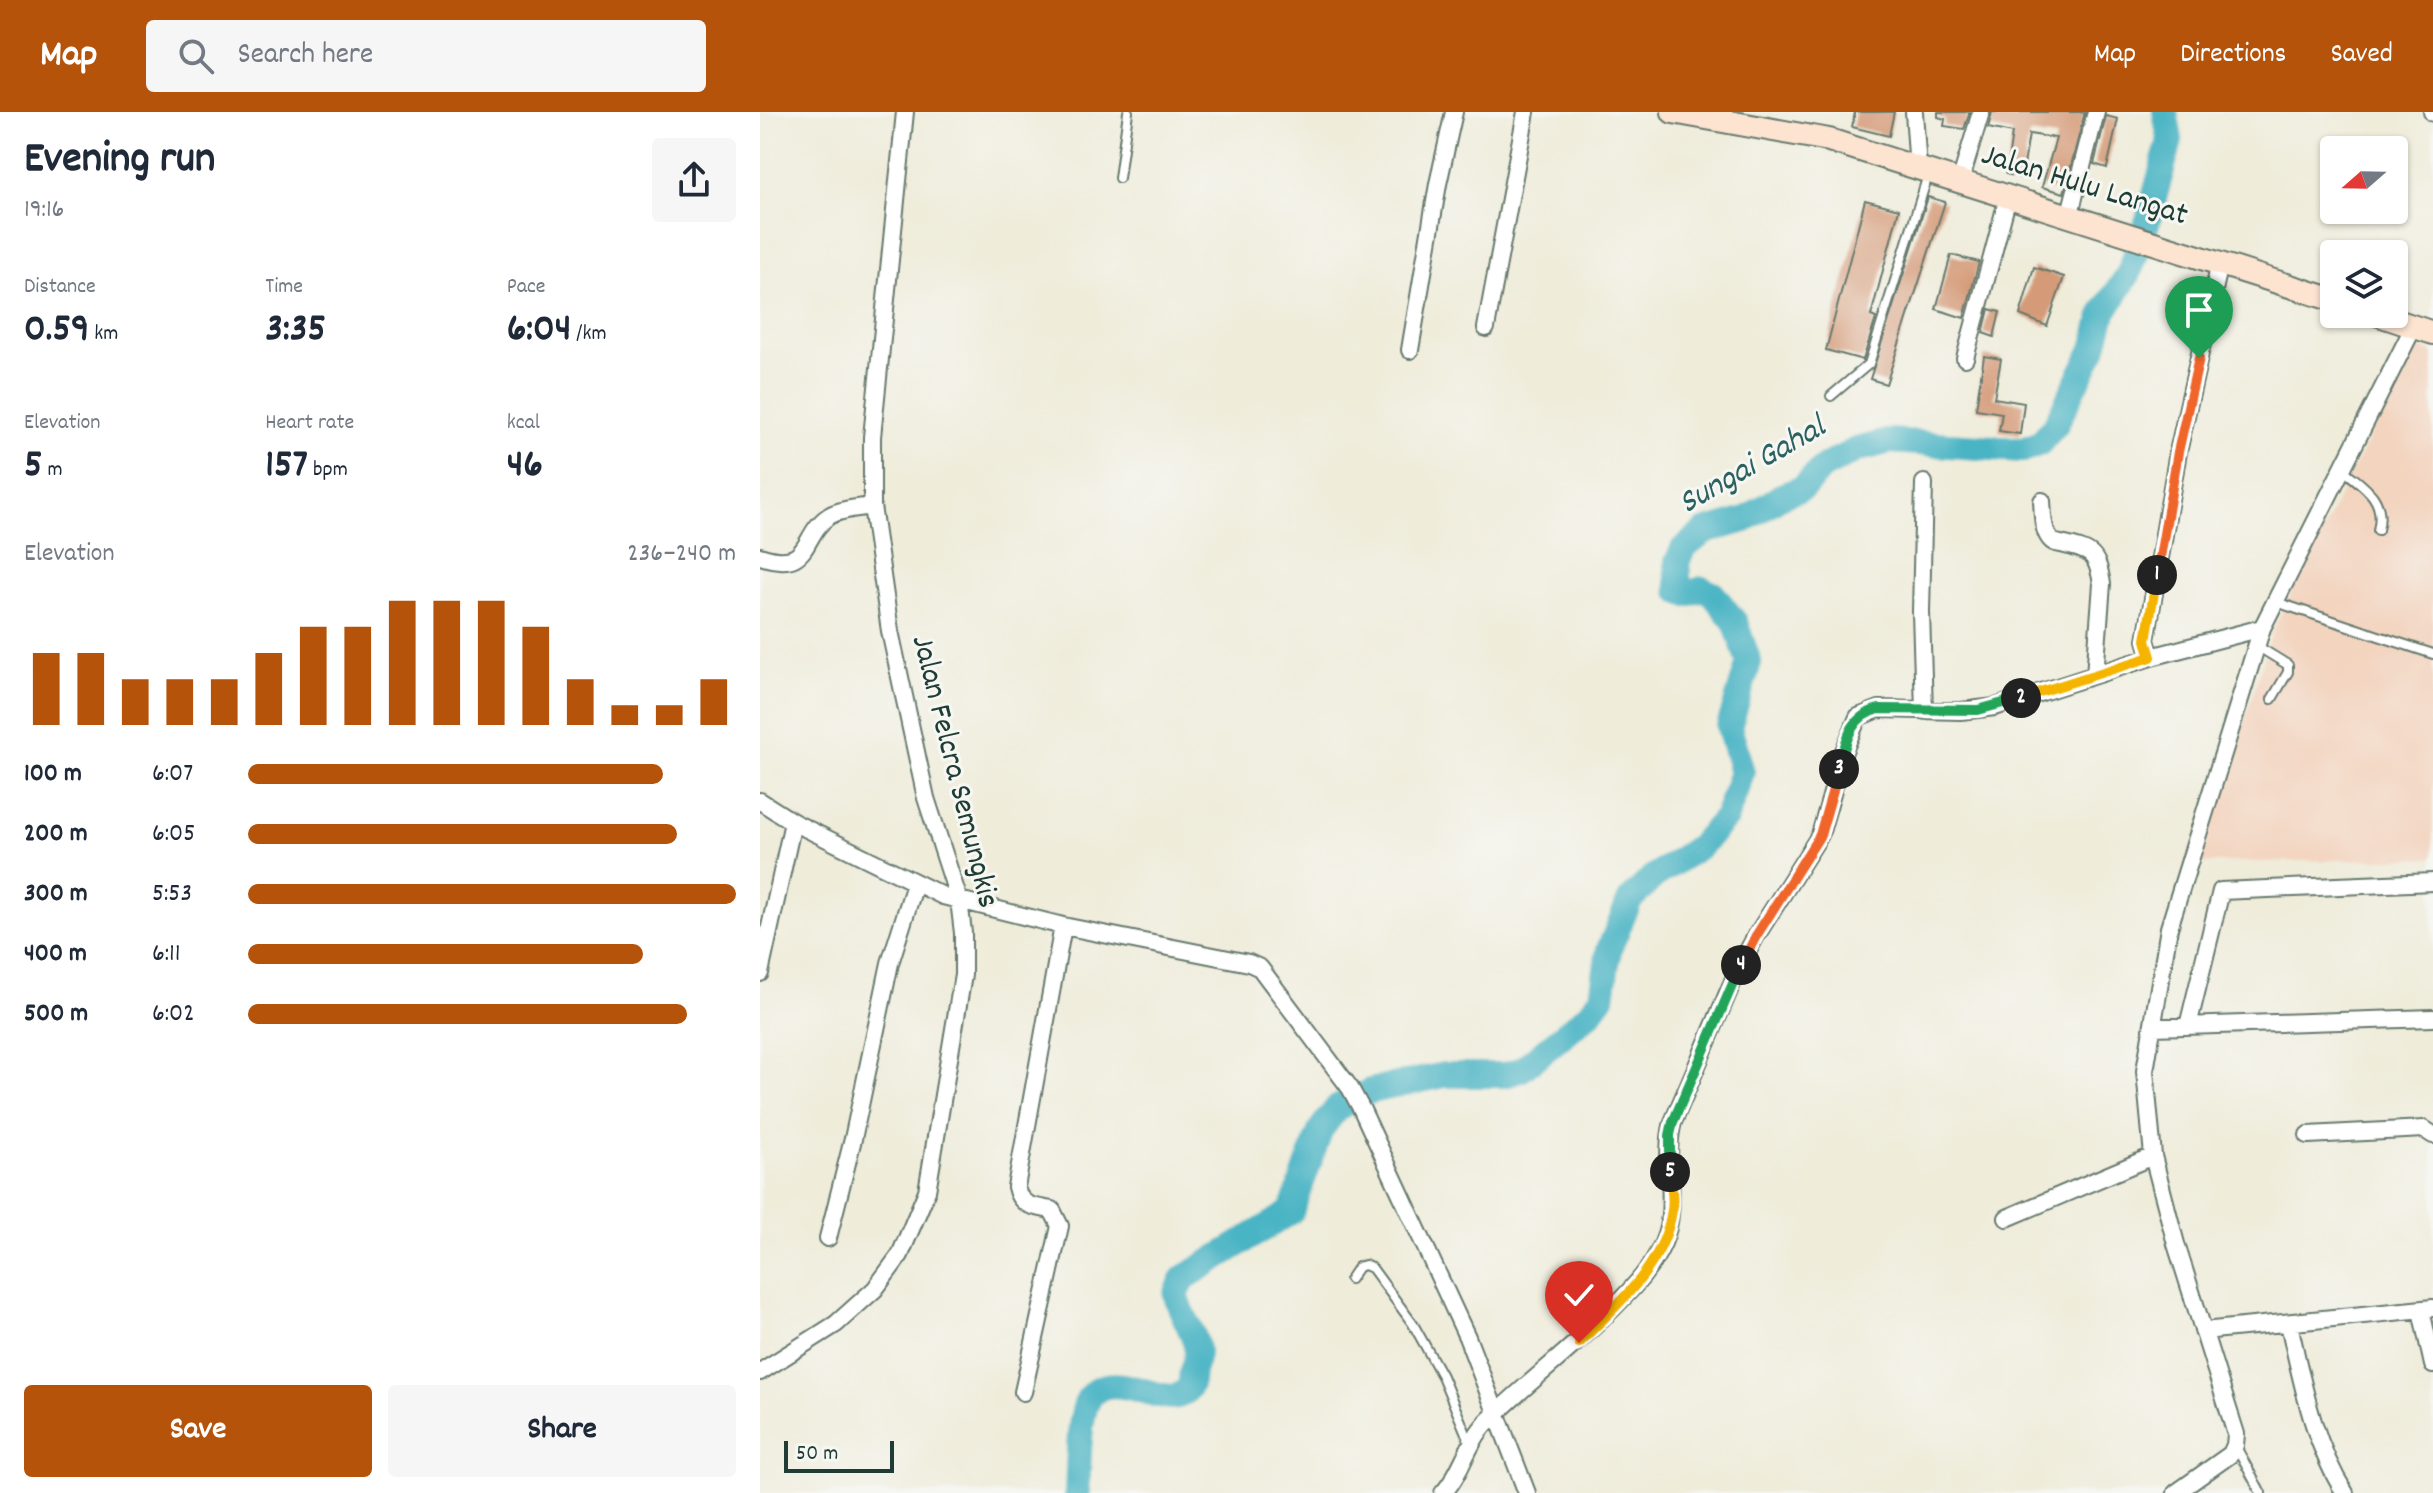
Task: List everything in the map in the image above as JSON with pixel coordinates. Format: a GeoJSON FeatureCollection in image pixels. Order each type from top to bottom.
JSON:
{"type":"FeatureCollection","features":[{"type":"Feature","properties":{"kind":"street","name":"Jalan Felcra Semungkis"},"geometry":{"type":"LineString","coordinates":[[760,1372],[836,1324],[875,1289],[900,1255],[927,1191],[963,975],[959,900],[926,798],[890,631],[872,506],[872,437],[905,112]]}},
{"type":"Feature","properties":{"kind":"street"},"geometry":{"type":"LineString","coordinates":[[1410,350],[1438,184],[1454,112]]}},
{"type":"Feature","properties":{"kind":"street"},"geometry":{"type":"LineString","coordinates":[[1486,328],[1526,112]]}},
{"type":"Feature","properties":{"kind":"street","name":"Jalan Hulu Langat"},"geometry":{"type":"LineString","coordinates":[[1673,112],[1715,116],[1829,140],[2320,295]]}},
{"type":"Feature","properties":{"kind":"street"},"geometry":{"type":"LineString","coordinates":[[1914,112],[1923,170]]}},
{"type":"Feature","properties":{"kind":"street"},"geometry":{"type":"LineString","coordinates":[[1960,182],[1981,112]]}},
{"type":"Feature","properties":{"kind":"street"},"geometry":{"type":"LineString","coordinates":[[2069,217],[2096,112]]}},
{"type":"Feature","properties":{"kind":"street"},"geometry":{"type":"LineString","coordinates":[[1965,358],[2008,197]]}},
{"type":"Feature","properties":{"kind":"street"},"geometry":{"type":"LineString","coordinates":[[2151,657],[2146,640],[2178,452],[2220,263]]}},
{"type":"Feature","properties":{"kind":"street"},"geometry":{"type":"LineString","coordinates":[[2176,1493],[2231,1454],[2235,1445],[2232,1416],[2203,1331],[2153,1156],[2145,1071],[2169,928],[2262,628],[2342,469],[2423,330]]}},
{"type":"Feature","properties":{"kind":"street"},"geometry":{"type":"LineString","coordinates":[[1924,483],[1921,612],[1924,711]]}},
{"type":"Feature","properties":{"kind":"street"},"geometry":{"type":"LineString","coordinates":[[2042,501],[2045,529],[2050,538],[2086,549],[2094,555],[2100,569],[2102,584],[2095,675]]}},
{"type":"Feature","properties":{"kind":"street"},"geometry":{"type":"LineString","coordinates":[[760,556],[781,561],[799,555],[828,516],[872,506]]}},
{"type":"Feature","properties":{"kind":"street"},"geometry":{"type":"LineString","coordinates":[[1443,1493],[1470,1443],[1496,1414],[1579,1343],[1642,1278],[1663,1243],[1672,1209],[1670,1135],[1673,1122],[1739,967],[1820,835],[1858,717],[1879,709],[1924,711],[1986,708],[2151,657],[2262,628]]}},
{"type":"Feature","properties":{"kind":"street"},"geometry":{"type":"LineString","coordinates":[[760,801],[793,822],[915,884],[959,900],[1063,926],[1156,942],[1249,963],[1260,968],[1350,1088],[1362,1110],[1467,1337],[1527,1493]]}},
{"type":"Feature","properties":{"kind":"street"},"geometry":{"type":"LineString","coordinates":[[760,973],[793,822]]}},
{"type":"Feature","properties":{"kind":"street"},"geometry":{"type":"LineString","coordinates":[[2188,1026],[2221,891],[2433,882]]}},
{"type":"Feature","properties":{"kind":"street"},"geometry":{"type":"LineString","coordinates":[[828,1238],[853,1139],[890,963],[915,884]]}},
{"type":"Feature","properties":{"kind":"street"},"geometry":{"type":"LineString","coordinates":[[1023,1392],[1060,1226],[1052,1210],[1022,1202],[1016,1187],[1063,926]]}},
{"type":"Feature","properties":{"kind":"street"},"geometry":{"type":"LineString","coordinates":[[2153,1027],[2433,1018]]}},
{"type":"Feature","properties":{"kind":"street"},"geometry":{"type":"LineString","coordinates":[[2308,1135],[2424,1129],[2433,1135]]}},
{"type":"Feature","properties":{"kind":"street"},"geometry":{"type":"LineString","coordinates":[[2007,1218],[2153,1156]]}},
{"type":"Feature","properties":{"kind":"street"},"geometry":{"type":"LineString","coordinates":[[2203,1331],[2427,1309],[2433,1365]]}},
{"type":"Feature","properties":{"kind":"street"},"geometry":{"type":"LineString","coordinates":[[2289,1324],[2307,1404],[2335,1478],[2345,1493]]}},
{"type":"Feature","properties":{"kind":"lane"},"geometry":{"type":"LineString","coordinates":[[1119,178],[1128,112]]}},
{"type":"Feature","properties":{"kind":"lane"},"geometry":{"type":"LineString","coordinates":[[1831,396],[1869,364],[1923,170]]}},
{"type":"Feature","properties":{"kind":"lane"},"geometry":{"type":"LineString","coordinates":[[2342,469],[2365,487],[2380,508],[2382,515],[2378,530]]}},
{"type":"Feature","properties":{"kind":"lane"},"geometry":{"type":"LineString","coordinates":[[2276,602],[2433,654]]}},
{"type":"Feature","properties":{"kind":"lane"},"geometry":{"type":"LineString","coordinates":[[2257,646],[2288,665],[2288,672],[2272,699]]}},
{"type":"Feature","properties":{"kind":"lane"},"geometry":{"type":"LineString","coordinates":[[1350,1279],[1358,1267],[1365,1265],[1372,1268],[1413,1324],[1442,1376],[1470,1443]]}},
{"type":"Feature","properties":{"kind":"lane"},"geometry":{"type":"LineString","coordinates":[[2235,1445],[2261,1493]]}},
{"type":"Feature","properties":{"kind":"shaded area"},"geometry":{"type":"Polygon","coordinates":[[[2415,346],[2433,353],[2433,858],[2201,863],[2272,631],[2415,346]]]}},
{"type":"Feature","properties":{"kind":"building"},"geometry":{"type":"Polygon","coordinates":[[[1855,112],[1894,112],[1889,136],[1852,127],[1855,112]]]}},
{"type":"Feature","properties":{"kind":"building"},"geometry":{"type":"Polygon","coordinates":[[[1938,112],[1970,112],[1964,129],[1944,126],[1945,119],[1938,117],[1938,112]]]}},
{"type":"Feature","properties":{"kind":"building"},"geometry":{"type":"Polygon","coordinates":[[[1992,112],[2085,112],[2064,193],[2042,187],[2056,138],[2029,134],[2022,178],[2006,174],[2012,133],[1988,128],[1992,112]]]}},
{"type":"Feature","properties":{"kind":"building"},"geometry":{"type":"Polygon","coordinates":[[[2106,116],[2118,119],[2107,168],[2094,164],[2106,116]]]}},
{"type":"Feature","properties":{"kind":"building"},"geometry":{"type":"Polygon","coordinates":[[[1928,197],[1945,202],[1886,384],[1870,379],[1928,197]]]}},
{"type":"Feature","properties":{"kind":"building"},"geometry":{"type":"Polygon","coordinates":[[[1865,200],[1899,209],[1871,316],[1876,318],[1863,360],[1826,350],[1865,200]]]}},
{"type":"Feature","properties":{"kind":"building"},"geometry":{"type":"Polygon","coordinates":[[[1951,255],[1979,262],[1964,318],[1936,309],[1951,255]]]}},
{"type":"Feature","properties":{"kind":"building"},"geometry":{"type":"Polygon","coordinates":[[[2034,267],[2064,277],[2047,326],[2020,315],[2034,267]]]}},
{"type":"Feature","properties":{"kind":"building"},"geometry":{"type":"Polygon","coordinates":[[[1989,309],[2000,312],[1994,337],[1983,333],[1989,309]]]}},
{"type":"Feature","properties":{"kind":"building"},"geometry":{"type":"Polygon","coordinates":[[[1984,356],[2001,359],[1994,398],[2024,403],[2020,434],[1999,431],[2002,413],[1976,409],[1984,356]]]}},
{"type":"Feature","properties":{"kind":"waterway","name":"Sungai Gahal"},"geometry":{"type":"LineString","coordinates":[[1077,1493],[1081,1428],[1086,1403],[1091,1395],[1102,1387],[1115,1385],[1169,1397],[1180,1395],[1188,1388],[1197,1349],[1176,1295],[1184,1278],[1291,1212],[1321,1129],[1337,1108],[1370,1091],[1444,1075],[1505,1075],[1522,1069],[1590,1013],[1602,997],[1609,949],[1630,900],[1653,877],[1700,846],[1726,817],[1742,772],[1729,727],[1749,662],[1735,622],[1713,594],[1702,589],[1687,594],[1679,590],[1677,562],[1683,549],[1704,532],[1745,520],[1781,496],[1803,488],[1822,468],[1856,450],[1890,441],[2023,450],[2040,443],[2056,424],[2094,349],[2104,312],[2129,273],[2148,220],[2170,140],[2165,112]]}},
{"type":"Feature","properties":{"kind":"route"},"geometry":{"type":"LineString","coordinates":[[1579,1343],[1642,1278],[1663,1243],[1672,1209],[1670,1135],[1673,1122],[1739,967],[1820,835],[1844,751],[1858,717],[1879,709],[1961,711],[1995,707],[2151,657],[2146,640],[2178,452],[2199,358]]}}]}
